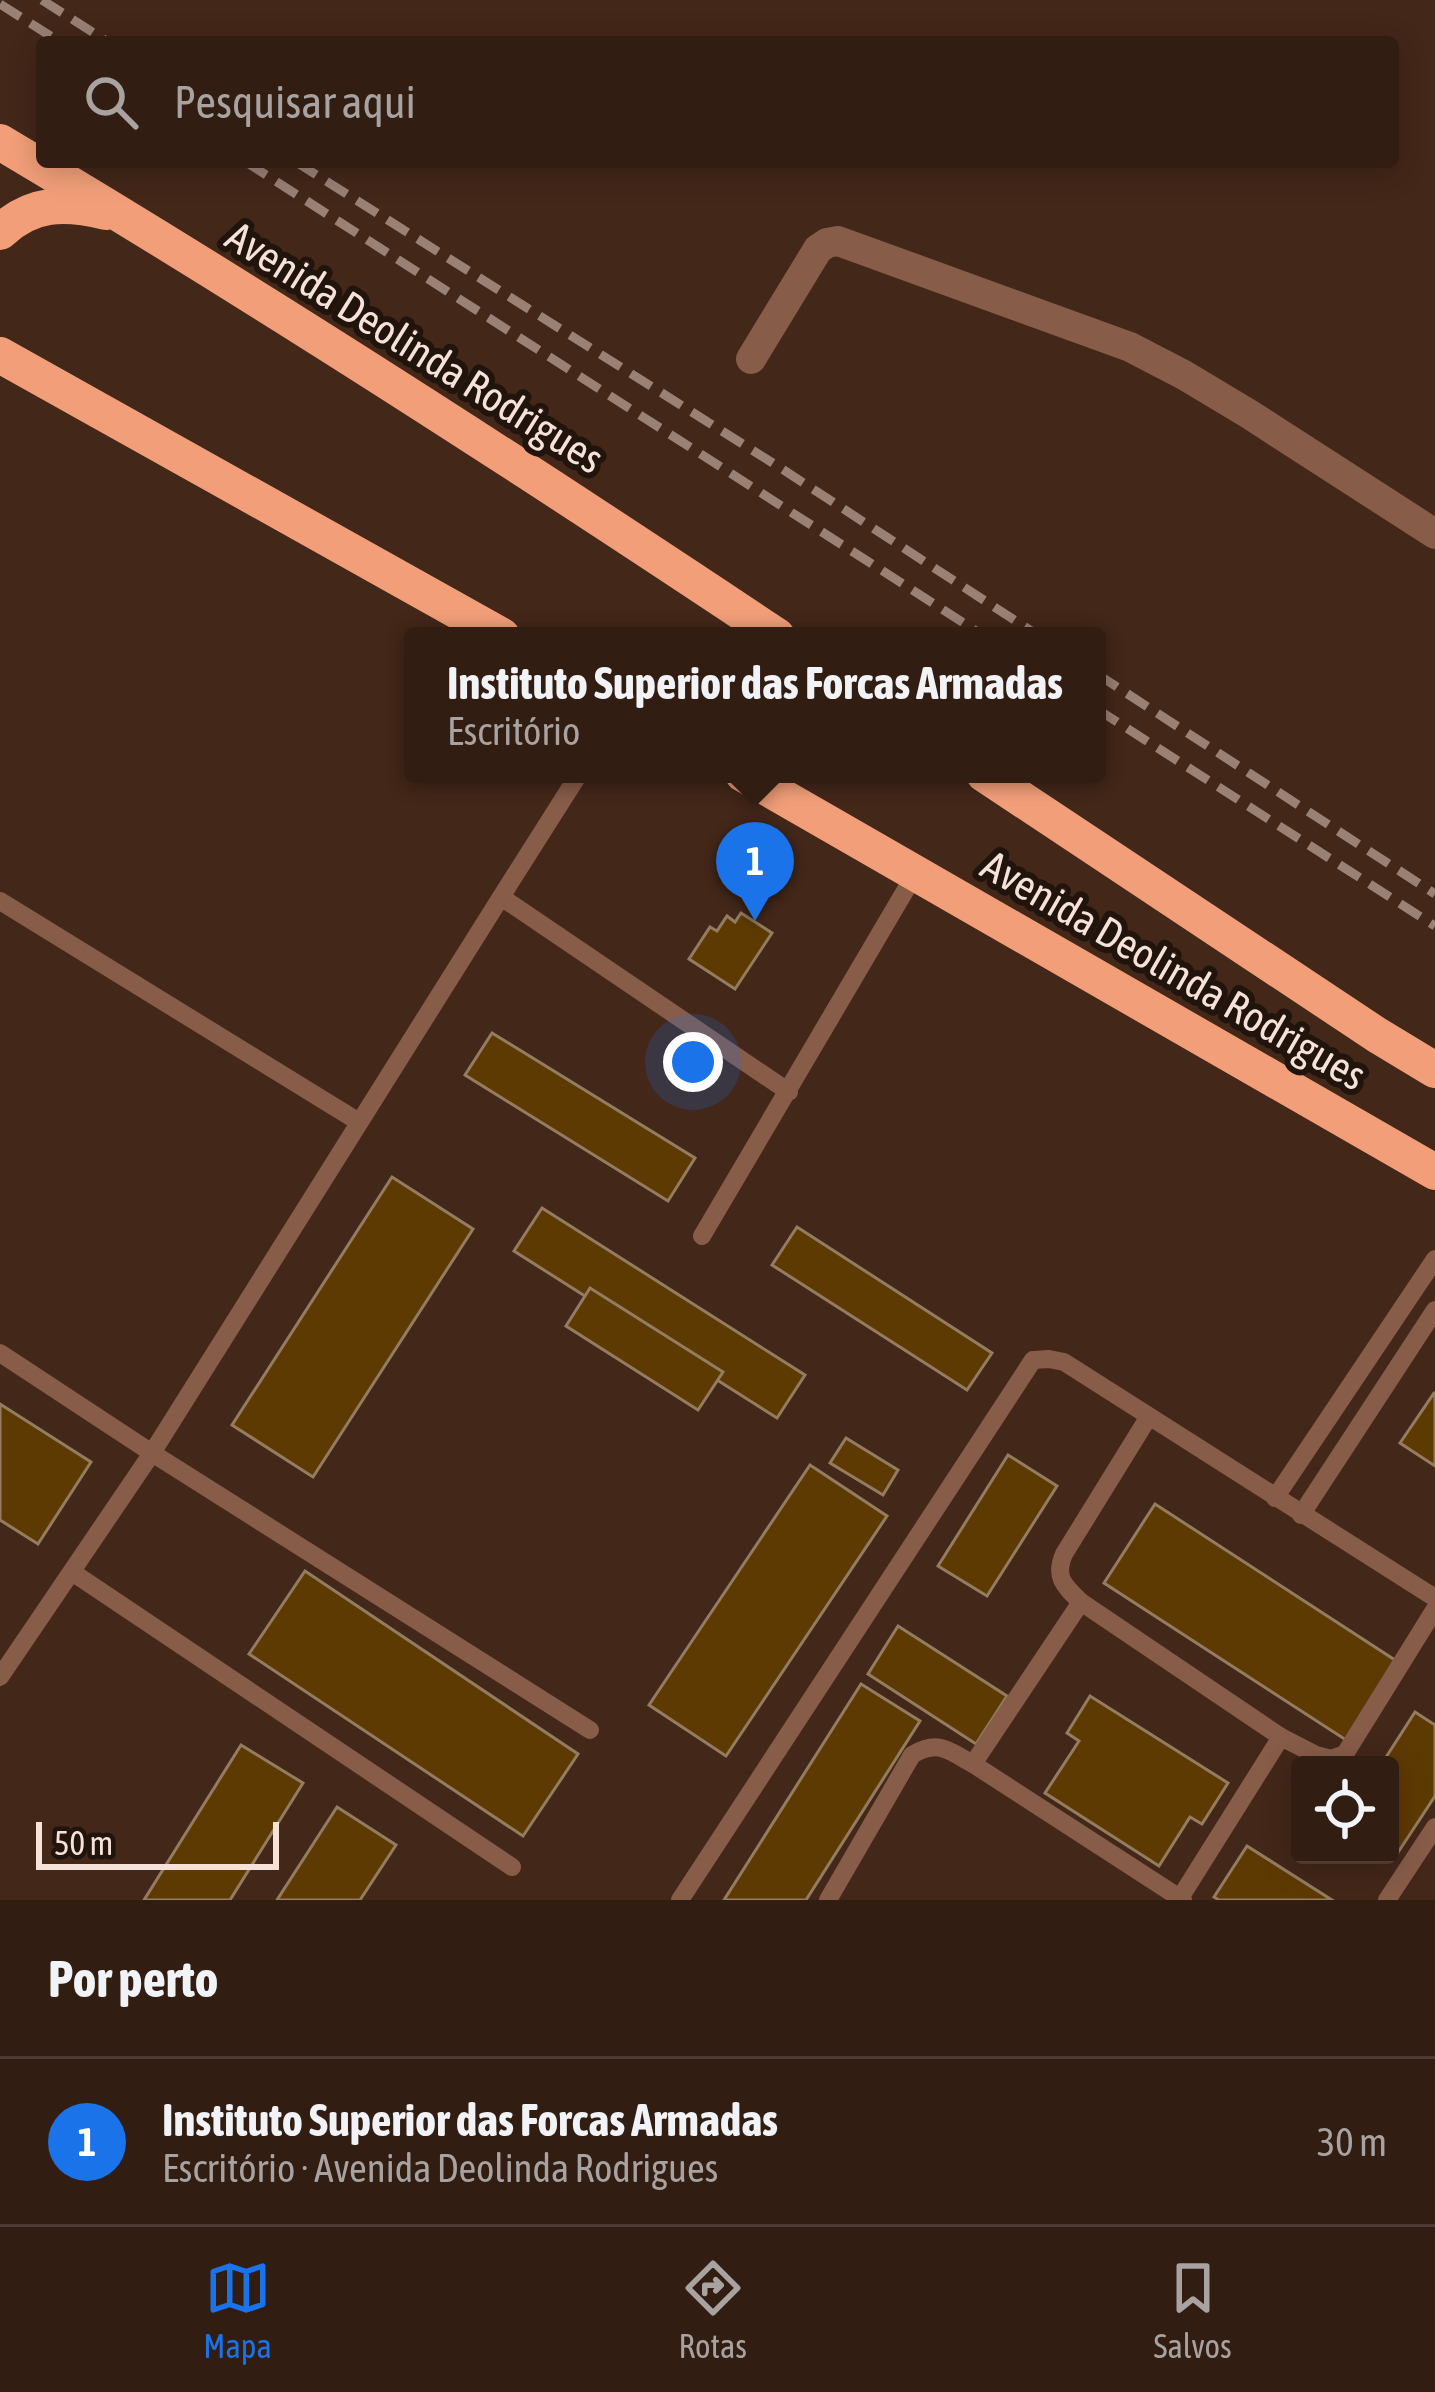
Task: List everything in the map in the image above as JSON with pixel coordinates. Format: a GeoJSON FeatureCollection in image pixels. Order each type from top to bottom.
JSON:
{"type":"FeatureCollection","features":[{"type":"Feature","properties":{"kind":"highway","name":"Avenida Deolinda Rodrigues"},"geometry":{"type":"LineString","coordinates":[[0,142],[36,163]]}},
{"type":"Feature","properties":{"kind":"highway","name":"Avenida Deolinda Rodrigues"},"geometry":{"type":"LineString","coordinates":[[44,168],[548,483],[764,627]]}},
{"type":"Feature","properties":{"kind":"highway"},"geometry":{"type":"LineString","coordinates":[[0,232],[17,216],[43,206],[91,208],[127,217]]}},
{"type":"Feature","properties":{"kind":"highway"},"geometry":{"type":"LineString","coordinates":[[1,354],[486,627]]}},
{"type":"Feature","properties":{"kind":"highway","name":"Avenida Deolinda Rodrigues"},"geometry":{"type":"LineString","coordinates":[[758,783],[1435,1172]]}},
{"type":"Feature","properties":{"kind":"highway","name":"Avenida Deolinda Rodrigues"},"geometry":{"type":"LineString","coordinates":[[998,783],[1435,1070]]}},
{"type":"Feature","properties":{"kind":"street"},"geometry":{"type":"LineString","coordinates":[[751,359],[818,249],[838,242],[1130,347],[1249,414],[1435,534]]}},
{"type":"Feature","properties":{"kind":"lane"},"geometry":{"type":"LineString","coordinates":[[0,1677],[152,1453],[573,783]]}},
{"type":"Feature","properties":{"kind":"lane"},"geometry":{"type":"LineString","coordinates":[[702,1236],[915,874]]}},
{"type":"Feature","properties":{"kind":"lane"},"geometry":{"type":"LineString","coordinates":[[501,896],[789,1092]]}},
{"type":"Feature","properties":{"kind":"lane"},"geometry":{"type":"LineString","coordinates":[[0,901],[359,1122]]}},
{"type":"Feature","properties":{"kind":"lane"},"geometry":{"type":"LineString","coordinates":[[1275,1498],[1435,1259]]}},
{"type":"Feature","properties":{"kind":"lane"},"geometry":{"type":"LineString","coordinates":[[1301,1515],[1435,1310]]}},
{"type":"Feature","properties":{"kind":"lane"},"geometry":{"type":"LineString","coordinates":[[0,1353],[590,1730]]}},
{"type":"Feature","properties":{"kind":"lane"},"geometry":{"type":"LineString","coordinates":[[680,1900],[1033,1360],[1064,1363],[1435,1598]]}},
{"type":"Feature","properties":{"kind":"lane"},"geometry":{"type":"LineString","coordinates":[[1148,1418],[1064,1554],[1058,1567],[1062,1584],[1081,1602],[1280,1736],[1316,1755],[1331,1759],[1345,1754],[1435,1609]]}},
{"type":"Feature","properties":{"kind":"lane"},"geometry":{"type":"LineString","coordinates":[[72,1571],[512,1867]]}},
{"type":"Feature","properties":{"kind":"lane"},"geometry":{"type":"LineString","coordinates":[[973,1765],[1081,1602]]}},
{"type":"Feature","properties":{"kind":"lane"},"geometry":{"type":"LineString","coordinates":[[828,1900],[912,1755],[938,1746],[1181,1899],[1280,1736]]}},
{"type":"Feature","properties":{"kind":"lane"},"geometry":{"type":"LineString","coordinates":[[1387,1900],[1435,1827]]}},
{"type":"Feature","properties":{"kind":"building"},"geometry":{"type":"Polygon","coordinates":[[[741,913],[772,933],[735,989],[689,959],[710,927],[717,931],[727,916],[735,922],[741,913]]]}},
{"type":"Feature","properties":{"kind":"building"},"geometry":{"type":"Polygon","coordinates":[[[492,1033],[695,1158],[668,1201],[465,1075],[492,1033]]]}},
{"type":"Feature","properties":{"kind":"building"},"geometry":{"type":"Polygon","coordinates":[[[392,1177],[473,1229],[313,1477],[232,1425],[392,1177]]]}},
{"type":"Feature","properties":{"kind":"building"},"geometry":{"type":"Polygon","coordinates":[[[542,1208],[805,1375],[777,1418],[514,1251],[542,1208]]]}},
{"type":"Feature","properties":{"kind":"building"},"geometry":{"type":"Polygon","coordinates":[[[797,1227],[992,1353],[967,1390],[772,1265],[797,1227]]]}},
{"type":"Feature","properties":{"kind":"building"},"geometry":{"type":"Polygon","coordinates":[[[590,1288],[723,1372],[698,1410],[566,1326],[590,1288]]]}},
{"type":"Feature","properties":{"kind":"building"},"geometry":{"type":"Polygon","coordinates":[[[1435,1393],[1435,1466],[1400,1443],[1435,1393]]]}},
{"type":"Feature","properties":{"kind":"building"},"geometry":{"type":"Polygon","coordinates":[[[0,1404],[91,1462],[38,1544],[0,1520],[0,1404]]]}},
{"type":"Feature","properties":{"kind":"building"},"geometry":{"type":"Polygon","coordinates":[[[846,1438],[898,1470],[883,1495],[830,1463],[846,1438]]]}},
{"type":"Feature","properties":{"kind":"building"},"geometry":{"type":"Polygon","coordinates":[[[1008,1455],[1057,1486],[987,1596],[938,1566],[1008,1455]]]}},
{"type":"Feature","properties":{"kind":"building"},"geometry":{"type":"Polygon","coordinates":[[[810,1465],[887,1516],[726,1756],[649,1705],[810,1465]]]}},
{"type":"Feature","properties":{"kind":"building"},"geometry":{"type":"Polygon","coordinates":[[[1155,1504],[1398,1662],[1346,1740],[1104,1583],[1155,1504]]]}},
{"type":"Feature","properties":{"kind":"building"},"geometry":{"type":"Polygon","coordinates":[[[305,1571],[578,1754],[523,1836],[249,1654],[305,1571]]]}},
{"type":"Feature","properties":{"kind":"building"},"geometry":{"type":"Polygon","coordinates":[[[898,1626],[1007,1696],[976,1744],[868,1674],[898,1626]]]}},
{"type":"Feature","properties":{"kind":"building"},"geometry":{"type":"Polygon","coordinates":[[[861,1684],[920,1721],[806,1900],[724,1900],[861,1684]]]}},
{"type":"Feature","properties":{"kind":"building"},"geometry":{"type":"Polygon","coordinates":[[[1090,1696],[1228,1783],[1202,1824],[1190,1817],[1159,1866],[1045,1793],[1079,1741],[1067,1733],[1090,1696]]]}},
{"type":"Feature","properties":{"kind":"building"},"geometry":{"type":"Polygon","coordinates":[[[1415,1712],[1435,1725],[1435,1796],[1399,1851],[1399,1756],[1387,1756],[1415,1712]]]}},
{"type":"Feature","properties":{"kind":"building"},"geometry":{"type":"Polygon","coordinates":[[[241,1745],[303,1783],[230,1900],[144,1900],[241,1745]]]}},
{"type":"Feature","properties":{"kind":"building"},"geometry":{"type":"Polygon","coordinates":[[[337,1807],[396,1845],[360,1900],[277,1900],[337,1807]]]}},
{"type":"Feature","properties":{"kind":"building"},"geometry":{"type":"Polygon","coordinates":[[[1247,1846],[1332,1900],[1214,1897],[1247,1846]]]}},
{"type":"Feature","properties":{"kind":"railway"},"geometry":{"type":"LineString","coordinates":[[42,0],[99,36]]}},
{"type":"Feature","properties":{"kind":"railway"},"geometry":{"type":"LineString","coordinates":[[0,4],[51,36]]}},
{"type":"Feature","properties":{"kind":"railway"},"geometry":{"type":"LineString","coordinates":[[255,168],[970,627]]}},
{"type":"Feature","properties":{"kind":"railway"},"geometry":{"type":"LineString","coordinates":[[306,168],[1025,627]]}},
{"type":"Feature","properties":{"kind":"railway"},"geometry":{"type":"LineString","coordinates":[[1106,680],[1435,894]]}},
{"type":"Feature","properties":{"kind":"railway"},"geometry":{"type":"LineString","coordinates":[[1106,715],[1435,926]]}},
{"type":"Feature","properties":{"kind":"place","name":"Instituto Superior das Forcas Armadas"},"geometry":{"type":"Point","coordinates":[755,921]}}]}
